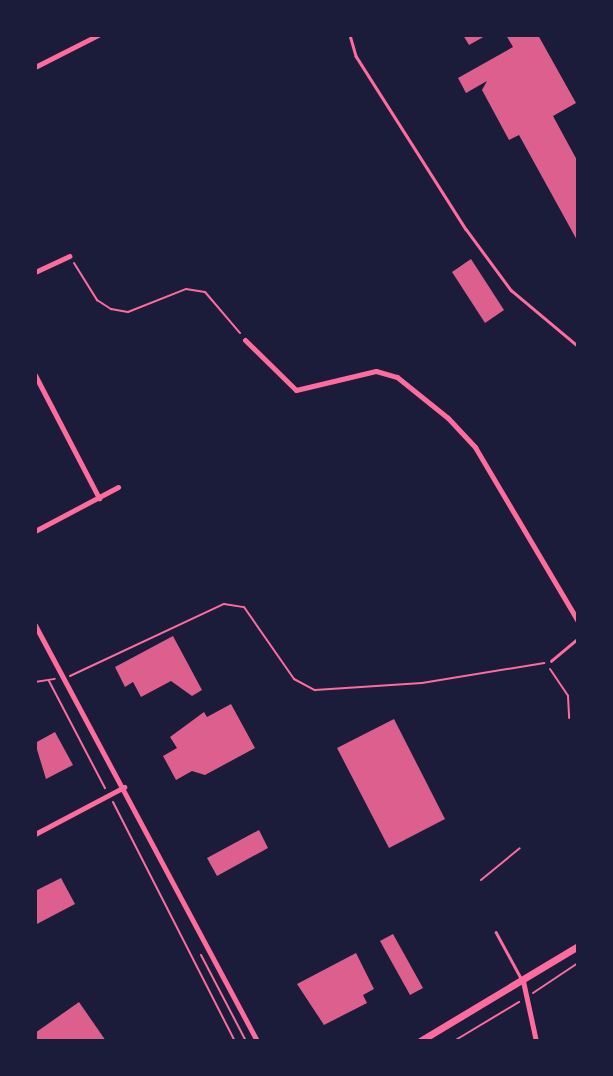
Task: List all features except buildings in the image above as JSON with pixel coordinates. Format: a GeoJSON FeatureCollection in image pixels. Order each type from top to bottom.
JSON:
{"type":"FeatureCollection","features":[{"type":"Feature","properties":{"kind":"main road"},"geometry":{"type":"LineString","coordinates":[[420,1041],[578,946]]}},
{"type":"Feature","properties":{"kind":"street"},"geometry":{"type":"LineString","coordinates":[[35,67],[98,35]]}},
{"type":"Feature","properties":{"kind":"street"},"geometry":{"type":"LineString","coordinates":[[35,272],[69,256]]}},
{"type":"Feature","properties":{"kind":"street"},"geometry":{"type":"LineString","coordinates":[[245,340],[296,390],[376,371],[397,377],[475,447],[578,621]]}},
{"type":"Feature","properties":{"kind":"street"},"geometry":{"type":"LineString","coordinates":[[35,375],[99,498]]}},
{"type":"Feature","properties":{"kind":"street"},"geometry":{"type":"LineString","coordinates":[[35,531],[118,487]]}},
{"type":"Feature","properties":{"kind":"street"},"geometry":{"type":"LineString","coordinates":[[35,625],[124,787],[257,1041]]}},
{"type":"Feature","properties":{"kind":"street"},"geometry":{"type":"LineString","coordinates":[[35,834],[124,787]]}},
{"type":"Feature","properties":{"kind":"street"},"geometry":{"type":"LineString","coordinates":[[523,981],[536,1041]]}},
{"type":"Feature","properties":{"kind":"lane"},"geometry":{"type":"LineString","coordinates":[[350,35],[356,56],[473,239],[511,290],[578,346]]}},
{"type":"Feature","properties":{"kind":"lane"},"geometry":{"type":"LineString","coordinates":[[551,661],[578,638]]}},
{"type":"Feature","properties":{"kind":"lane"},"geometry":{"type":"LineString","coordinates":[[496,932],[523,981]]}},
{"type":"Feature","properties":{"kind":"path"},"geometry":{"type":"LineString","coordinates":[[69,256],[97,300],[111,309],[128,312],[186,289],[205,292],[245,340]]}},
{"type":"Feature","properties":{"kind":"path"},"geometry":{"type":"LineString","coordinates":[[35,682],[64,678],[224,604],[244,607],[295,679],[315,690],[422,683],[551,661],[568,696],[569,718]]}},
{"type":"Feature","properties":{"kind":"path"},"geometry":{"type":"LineString","coordinates":[[48,679],[235,1041]]}},
{"type":"Feature","properties":{"kind":"path"},"geometry":{"type":"LineString","coordinates":[[481,880],[520,848]]}},
{"type":"Feature","properties":{"kind":"path"},"geometry":{"type":"LineString","coordinates":[[454,1041],[578,963]]}}]}
